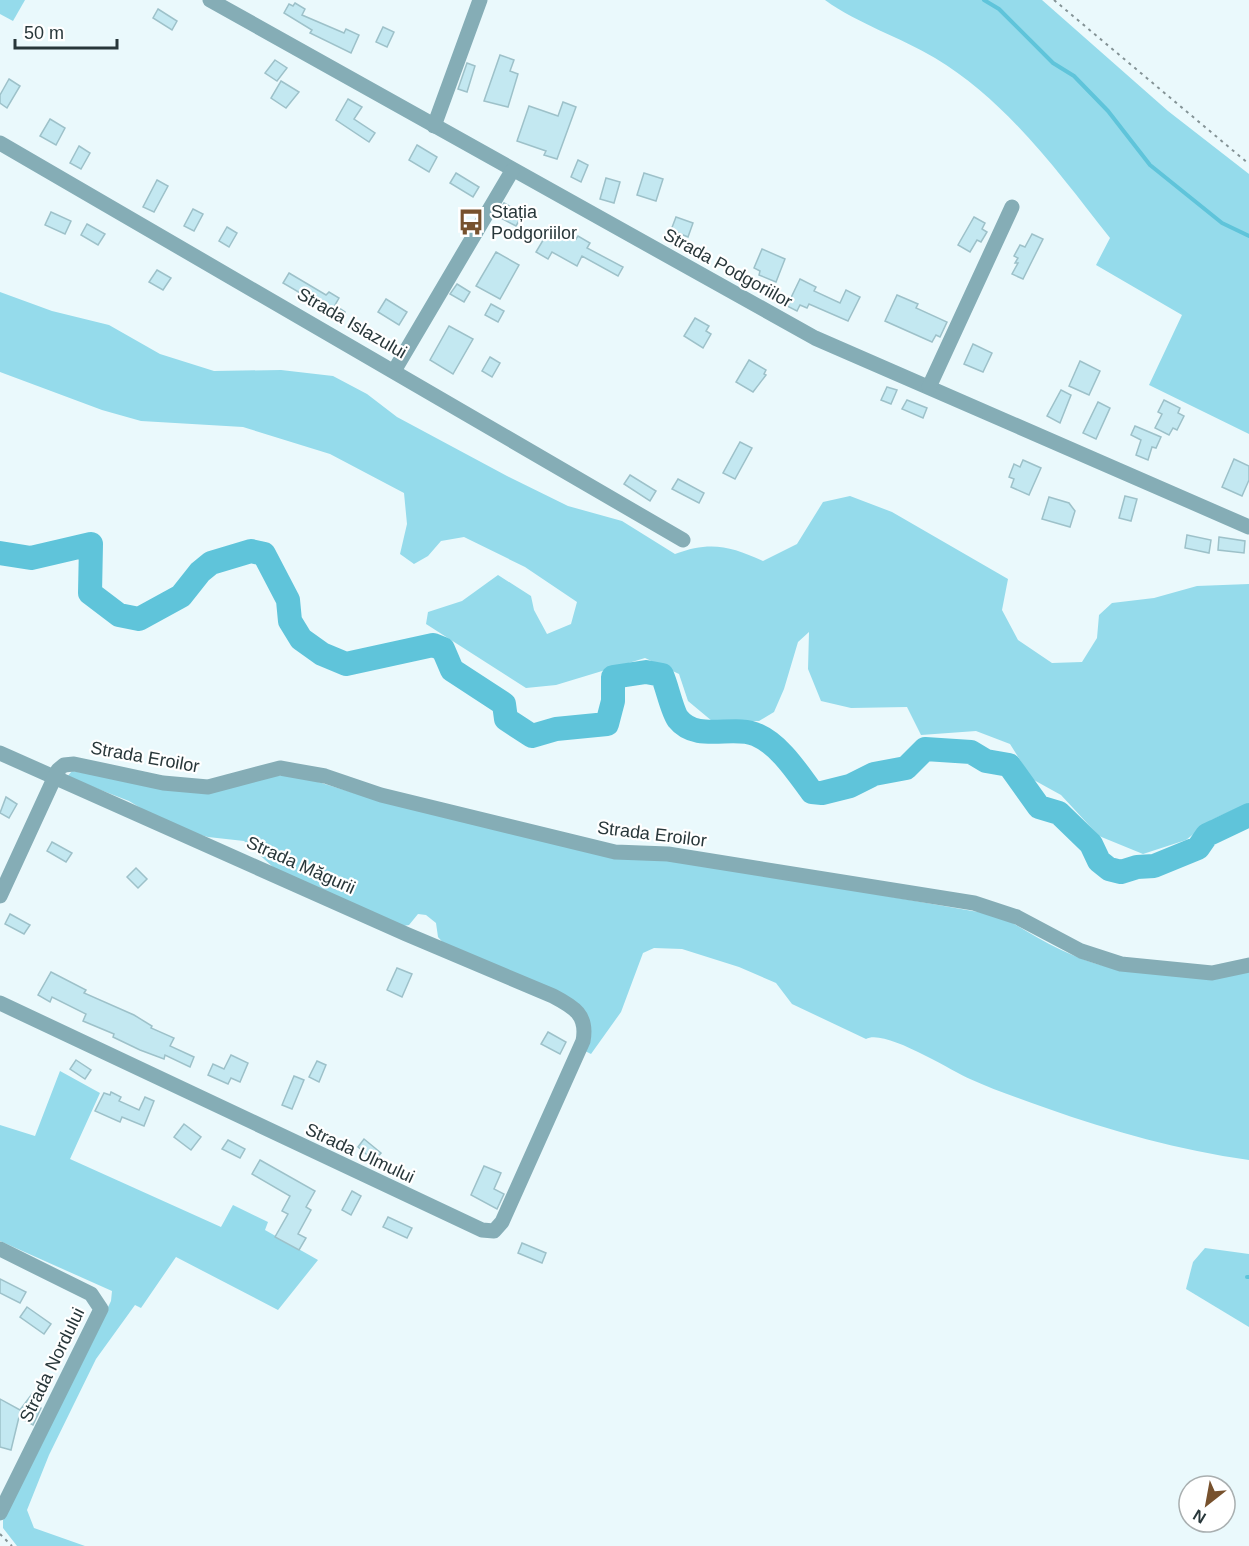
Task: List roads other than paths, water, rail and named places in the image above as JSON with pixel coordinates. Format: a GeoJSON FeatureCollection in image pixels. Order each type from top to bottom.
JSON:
{"type":"FeatureCollection","features":[{"type":"Feature","properties":{"kind":"street","name":"Strada Podgoriilor"},"geometry":{"type":"LineString","coordinates":[[210,0],[512,171],[815,338],[1249,527]]}},
{"type":"Feature","properties":{"kind":"street"},"geometry":{"type":"LineString","coordinates":[[434,126],[480,0]]}},
{"type":"Feature","properties":{"kind":"street","name":"Strada Islazului"},"geometry":{"type":"LineString","coordinates":[[0,142],[683,540]]}},
{"type":"Feature","properties":{"kind":"street"},"geometry":{"type":"LineString","coordinates":[[394,371],[512,171]]}},
{"type":"Feature","properties":{"kind":"street"},"geometry":{"type":"LineString","coordinates":[[929,387],[1012,207]]}},
{"type":"Feature","properties":{"kind":"street","name":"Strada Măgurii"},"geometry":{"type":"LineString","coordinates":[[0,753],[554,996],[574,1006],[582,1018]]}},
{"type":"Feature","properties":{"kind":"street","name":"Strada Eroilor"},"geometry":{"type":"LineString","coordinates":[[55,779],[58,770],[64,765],[74,764],[163,783],[208,787],[280,768],[325,776],[381,795],[615,852],[680,856],[974,903],[1017,917],[1081,951],[1121,964],[1212,973],[1249,964]]}},
{"type":"Feature","properties":{"kind":"street"},"geometry":{"type":"LineString","coordinates":[[0,896],[55,779]]}},
{"type":"Feature","properties":{"kind":"street","name":"Strada Ulmului"},"geometry":{"type":"LineString","coordinates":[[0,1003],[469,1226],[494,1231],[502,1222],[582,1041],[585,1030],[582,1018]]}},
{"type":"Feature","properties":{"kind":"street","name":"Strada Nordului"},"geometry":{"type":"LineString","coordinates":[[0,1249],[91,1293],[101,1309],[0,1513]]}},
{"type":"Feature","properties":{"kind":"waterway"},"geometry":{"type":"LineString","coordinates":[[984,0],[999,9],[1053,63],[1074,76],[1108,111],[1150,165],[1222,223],[1249,236]]}},
{"type":"Feature","properties":{"kind":"waterway"},"geometry":{"type":"LineString","coordinates":[[0,553],[31,558],[91,544],[90,593],[119,615],[139,619],[181,596],[200,572],[211,563],[251,551],[264,554],[288,600],[290,621],[301,639],[322,654],[346,664],[433,645],[443,649],[452,670],[504,704],[506,719],[532,736],[556,729],[607,724],[613,701],[613,677],[646,672],[662,675],[676,715],[686,726],[705,732],[738,731],[757,735],[781,752],[812,792],[822,793],[850,786],[874,774],[906,768],[925,749],[971,752],[986,761],[1009,765],[1039,807],[1059,813],[1091,844],[1099,861],[1109,869],[1121,872],[1137,867],[1154,866],[1198,848],[1207,835],[1249,815]]}},
{"type":"Feature","properties":{"kind":"place","name":"Stația Podgoriilor"},"geometry":{"type":"Point","coordinates":[471,222]}}]}
